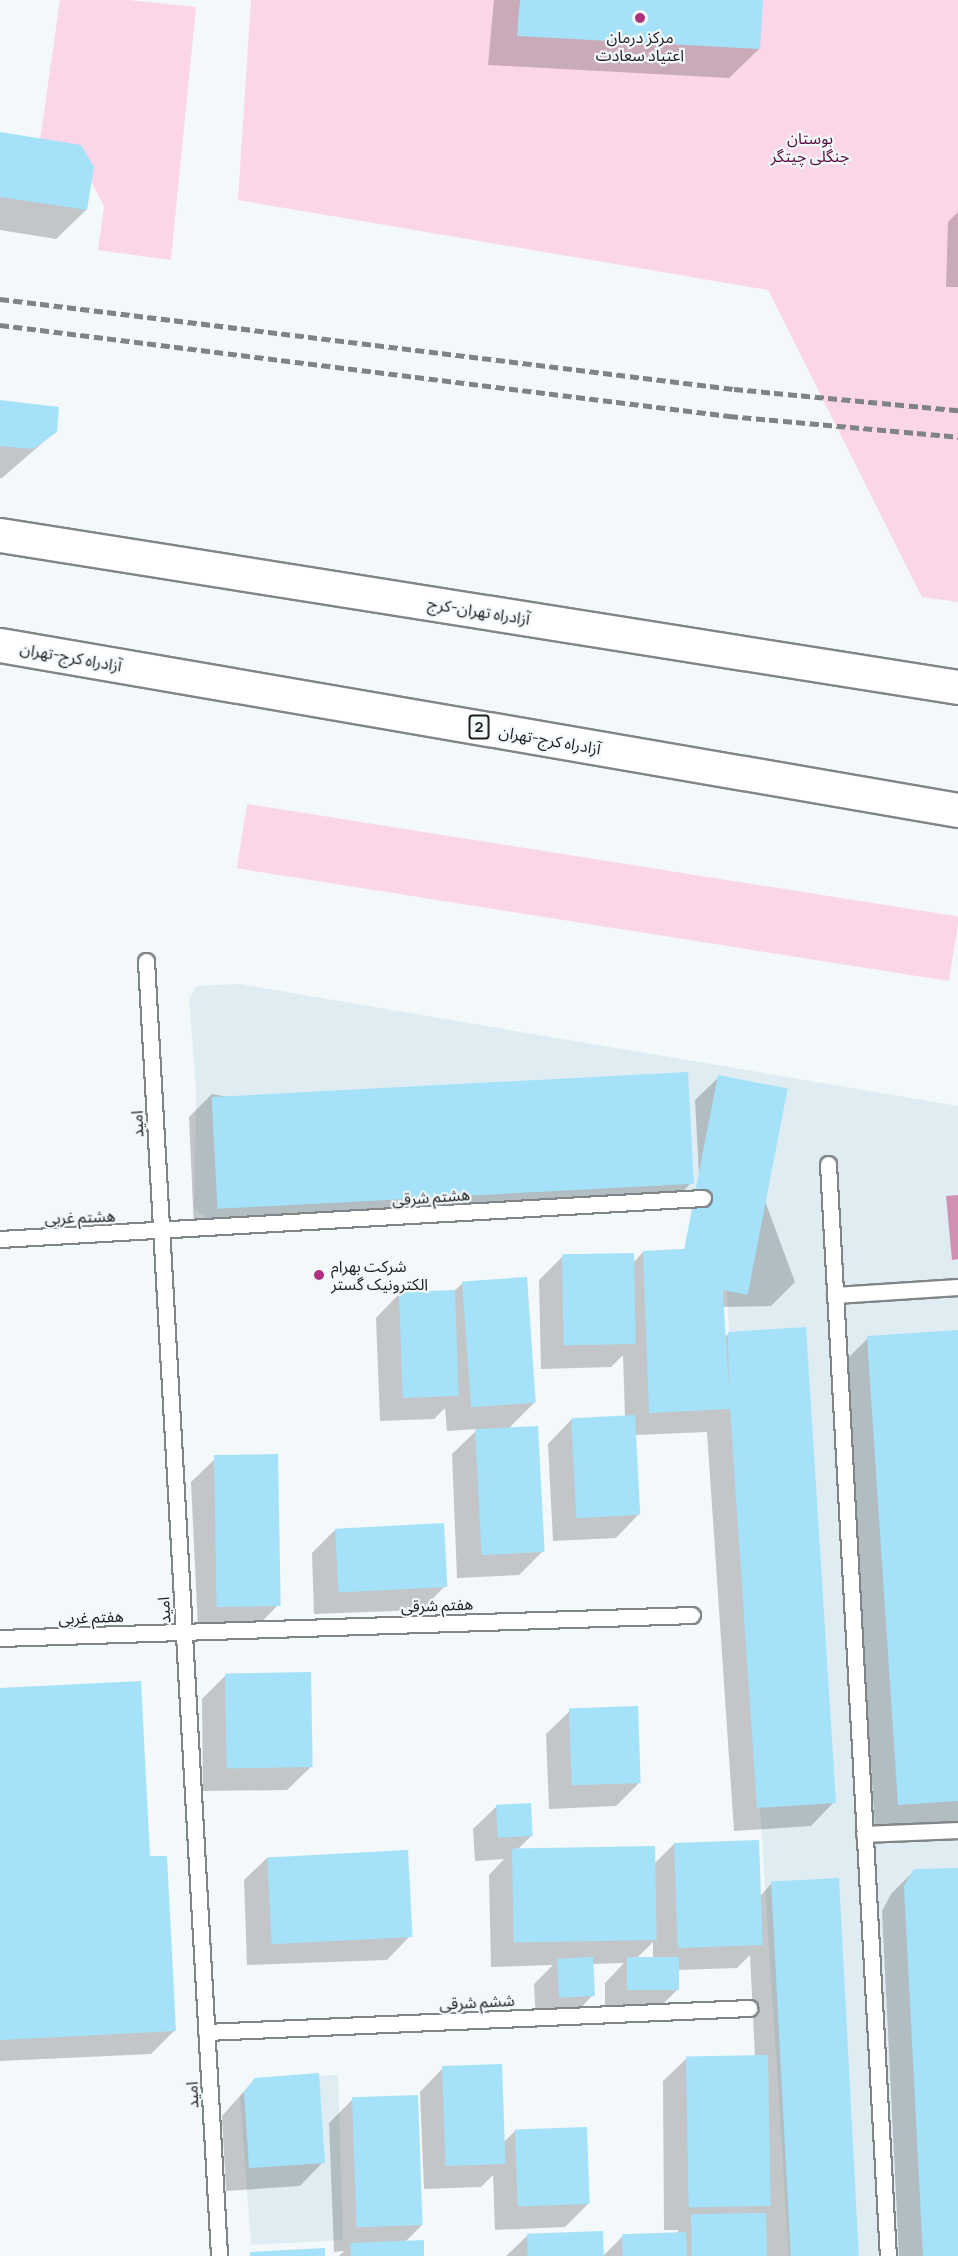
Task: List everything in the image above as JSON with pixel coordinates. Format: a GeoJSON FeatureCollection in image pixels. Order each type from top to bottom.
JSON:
{"type":"FeatureCollection","features":[{"type":"Feature","properties":{"kind":"highway","name":"آزادراه تهران-کرج"},"geometry":{"type":"LineString","coordinates":[[0,535],[958,687]]}},
{"type":"Feature","properties":{"kind":"highway","name":"آزادراه کرج-تهران"},"geometry":{"type":"LineString","coordinates":[[0,645],[958,810]]}},
{"type":"Feature","properties":{"kind":"lane","name":"امید"},"geometry":{"type":"LineString","coordinates":[[146,961],[219,2256]]}},
{"type":"Feature","properties":{"kind":"lane"},"geometry":{"type":"LineString","coordinates":[[828,1164],[888,2256]]}},
{"type":"Feature","properties":{"kind":"lane","name":"هشتم شرقی"},"geometry":{"type":"LineString","coordinates":[[161,1232],[703,1198]]}},
{"type":"Feature","properties":{"kind":"lane","name":"هشتم غربی"},"geometry":{"type":"LineString","coordinates":[[0,1239],[161,1232]]}},
{"type":"Feature","properties":{"kind":"lane"},"geometry":{"type":"LineString","coordinates":[[835,1295],[958,1287]]}},
{"type":"Feature","properties":{"kind":"lane","name":"هفتم شرقی"},"geometry":{"type":"LineString","coordinates":[[184,1631],[692,1615]]}},
{"type":"Feature","properties":{"kind":"lane","name":"هفتم غربی"},"geometry":{"type":"LineString","coordinates":[[0,1638],[184,1631]]}},
{"type":"Feature","properties":{"kind":"lane"},"geometry":{"type":"LineString","coordinates":[[864,1834],[958,1830]]}},
{"type":"Feature","properties":{"kind":"lane","name":"ششم شرقی"},"geometry":{"type":"LineString","coordinates":[[206,2032],[749,2008]]}},
{"type":"Feature","properties":{"kind":"shaded area"},"geometry":{"type":"Polygon","coordinates":[[[239,984],[958,1106],[958,2256],[789,2256],[720,1190],[209,1219],[194,1209],[196,1088],[189,1000],[196,986],[239,984]]]}},
{"type":"Feature","properties":{"kind":"shaded area"},"geometry":{"type":"Polygon","coordinates":[[[958,1195],[958,1259],[952,1260],[946,1196],[958,1195]]]}},
{"type":"Feature","properties":{"kind":"shaded area"},"geometry":{"type":"Polygon","coordinates":[[[338,2075],[343,2240],[251,2245],[240,2097],[255,2078],[338,2075]]]}},
{"type":"Feature","properties":{"kind":"green space"},"geometry":{"type":"Polygon","coordinates":[[[60,0],[129,0],[196,7],[171,260],[98,250],[104,207],[88,174],[37,162],[60,0]]]}},
{"type":"Feature","properties":{"kind":"green space","name":"بوستان جنگلی چیتگر"},"geometry":{"type":"Polygon","coordinates":[[[251,0],[958,0],[958,602],[922,597],[768,290],[238,200],[251,0]]]}},
{"type":"Feature","properties":{"kind":"green space"},"geometry":{"type":"Polygon","coordinates":[[[247,804],[958,917],[949,981],[237,868],[247,804]]]}},
{"type":"Feature","properties":{"kind":"building","name":"مرکز درمان اعتیاد سعادت"},"geometry":{"type":"Polygon","coordinates":[[[520,0],[763,0],[760,49],[517,36],[520,0]]]}},
{"type":"Feature","properties":{"kind":"building"},"geometry":{"type":"Polygon","coordinates":[[[0,132],[81,145],[94,167],[87,210],[0,197],[0,132]]]}},
{"type":"Feature","properties":{"kind":"building"},"geometry":{"type":"Polygon","coordinates":[[[0,400],[59,407],[57,432],[33,449],[0,446],[0,400]]]}},
{"type":"Feature","properties":{"kind":"building"},"geometry":{"type":"Polygon","coordinates":[[[688,1072],[694,1184],[218,1209],[212,1097],[688,1072]]]}},
{"type":"Feature","properties":{"kind":"building"},"geometry":{"type":"Polygon","coordinates":[[[718,1075],[788,1089],[748,1295],[678,1281],[718,1075]]]}},
{"type":"Feature","properties":{"kind":"building"},"geometry":{"type":"Polygon","coordinates":[[[720,1247],[729,1388],[728,1332],[806,1327],[836,1803],[757,1808],[730,1409],[649,1413],[643,1251],[720,1247]]]}},
{"type":"Feature","properties":{"kind":"building"},"geometry":{"type":"Polygon","coordinates":[[[634,1253],[636,1344],[564,1345],[562,1254],[634,1253]]]}},
{"type":"Feature","properties":{"kind":"building"},"geometry":{"type":"Polygon","coordinates":[[[527,1277],[536,1403],[471,1407],[462,1282],[527,1277]]]}},
{"type":"Feature","properties":{"kind":"building"},"geometry":{"type":"Polygon","coordinates":[[[455,1290],[459,1396],[403,1398],[399,1292],[455,1290]]]}},
{"type":"Feature","properties":{"kind":"building"},"geometry":{"type":"Polygon","coordinates":[[[958,1330],[958,1801],[898,1805],[867,1336],[958,1330]]]}},
{"type":"Feature","properties":{"kind":"building"},"geometry":{"type":"Polygon","coordinates":[[[635,1415],[640,1515],[576,1518],[571,1418],[635,1415]]]}},
{"type":"Feature","properties":{"kind":"building"},"geometry":{"type":"Polygon","coordinates":[[[538,1426],[545,1552],[482,1555],[475,1429],[538,1426]]]}},
{"type":"Feature","properties":{"kind":"building"},"geometry":{"type":"Polygon","coordinates":[[[278,1454],[281,1606],[217,1607],[214,1455],[278,1454]]]}},
{"type":"Feature","properties":{"kind":"building"},"geometry":{"type":"Polygon","coordinates":[[[444,1523],[447,1587],[338,1593],[335,1529],[444,1523]]]}},
{"type":"Feature","properties":{"kind":"building"},"geometry":{"type":"Polygon","coordinates":[[[311,1672],[313,1767],[227,1768],[225,1674],[311,1672]]]}},
{"type":"Feature","properties":{"kind":"building"},"geometry":{"type":"Polygon","coordinates":[[[141,1681],[150,1856],[167,1856],[176,2031],[0,2040],[0,1688],[141,1681]]]}},
{"type":"Feature","properties":{"kind":"building"},"geometry":{"type":"Polygon","coordinates":[[[638,1706],[641,1783],[572,1785],[569,1708],[638,1706]]]}},
{"type":"Feature","properties":{"kind":"building"},"geometry":{"type":"Polygon","coordinates":[[[531,1803],[533,1836],[498,1838],[496,1805],[531,1803]]]}},
{"type":"Feature","properties":{"kind":"building"},"geometry":{"type":"Polygon","coordinates":[[[759,1840],[763,1945],[678,1948],[674,1843],[759,1840]]]}},
{"type":"Feature","properties":{"kind":"building"},"geometry":{"type":"Polygon","coordinates":[[[655,1846],[657,1940],[514,1942],[512,1848],[655,1846]]]}},
{"type":"Feature","properties":{"kind":"building"},"geometry":{"type":"Polygon","coordinates":[[[408,1850],[413,1937],[272,1944],[267,1857],[408,1850]]]}},
{"type":"Feature","properties":{"kind":"building"},"geometry":{"type":"Polygon","coordinates":[[[958,1868],[958,2256],[923,2256],[904,1886],[914,1869],[958,1868]]]}},
{"type":"Feature","properties":{"kind":"building"},"geometry":{"type":"Polygon","coordinates":[[[839,1878],[859,2255],[791,2256],[771,1882],[839,1878]]]}},
{"type":"Feature","properties":{"kind":"building"},"geometry":{"type":"Polygon","coordinates":[[[593,1957],[595,1996],[559,1998],[557,1959],[593,1957]]]}},
{"type":"Feature","properties":{"kind":"building"},"geometry":{"type":"Polygon","coordinates":[[[627,1957],[679,1957],[679,1990],[627,1990],[627,1957]]]}},
{"type":"Feature","properties":{"kind":"building"},"geometry":{"type":"Polygon","coordinates":[[[768,2055],[771,2206],[689,2207],[686,2056],[768,2055]]]}},
{"type":"Feature","properties":{"kind":"building"},"geometry":{"type":"Polygon","coordinates":[[[502,2064],[505,2164],[446,2166],[442,2066],[502,2064]]]}},
{"type":"Feature","properties":{"kind":"building"},"geometry":{"type":"Polygon","coordinates":[[[319,2073],[325,2163],[249,2168],[244,2092],[255,2078],[319,2073]]]}},
{"type":"Feature","properties":{"kind":"building"},"geometry":{"type":"Polygon","coordinates":[[[418,2095],[423,2225],[357,2227],[352,2097],[418,2095]]]}},
{"type":"Feature","properties":{"kind":"building"},"geometry":{"type":"Polygon","coordinates":[[[587,2127],[590,2204],[518,2206],[515,2130],[587,2127]]]}},
{"type":"Feature","properties":{"kind":"building"},"geometry":{"type":"Polygon","coordinates":[[[766,2213],[767,2256],[692,2256],[691,2214],[766,2213]]]}},
{"type":"Feature","properties":{"kind":"building"},"geometry":{"type":"Polygon","coordinates":[[[603,2231],[604,2256],[528,2256],[527,2234],[603,2231]]]}},
{"type":"Feature","properties":{"kind":"building"},"geometry":{"type":"Polygon","coordinates":[[[686,2232],[687,2256],[623,2256],[622,2234],[686,2232]]]}},
{"type":"Feature","properties":{"kind":"building"},"geometry":{"type":"Polygon","coordinates":[[[424,2240],[424,2256],[351,2256],[350,2243],[424,2240]]]}},
{"type":"Feature","properties":{"kind":"building"},"geometry":{"type":"Polygon","coordinates":[[[325,2248],[325,2256],[250,2256],[250,2252],[325,2248]]]}},
{"type":"Feature","properties":{"kind":"railway"},"geometry":{"type":"LineString","coordinates":[[0,299],[734,389],[958,410]]}},
{"type":"Feature","properties":{"kind":"railway"},"geometry":{"type":"LineString","coordinates":[[0,325],[729,416],[958,437]]}},
{"type":"Feature","properties":{"kind":"place","name":"مرکز درمان اعتیاد سعادت"},"geometry":{"type":"Point","coordinates":[640,18]}},
{"type":"Feature","properties":{"kind":"place","name":"شرکت بهرام الکترونیک گستر"},"geometry":{"type":"Point","coordinates":[319,1275]}}]}
